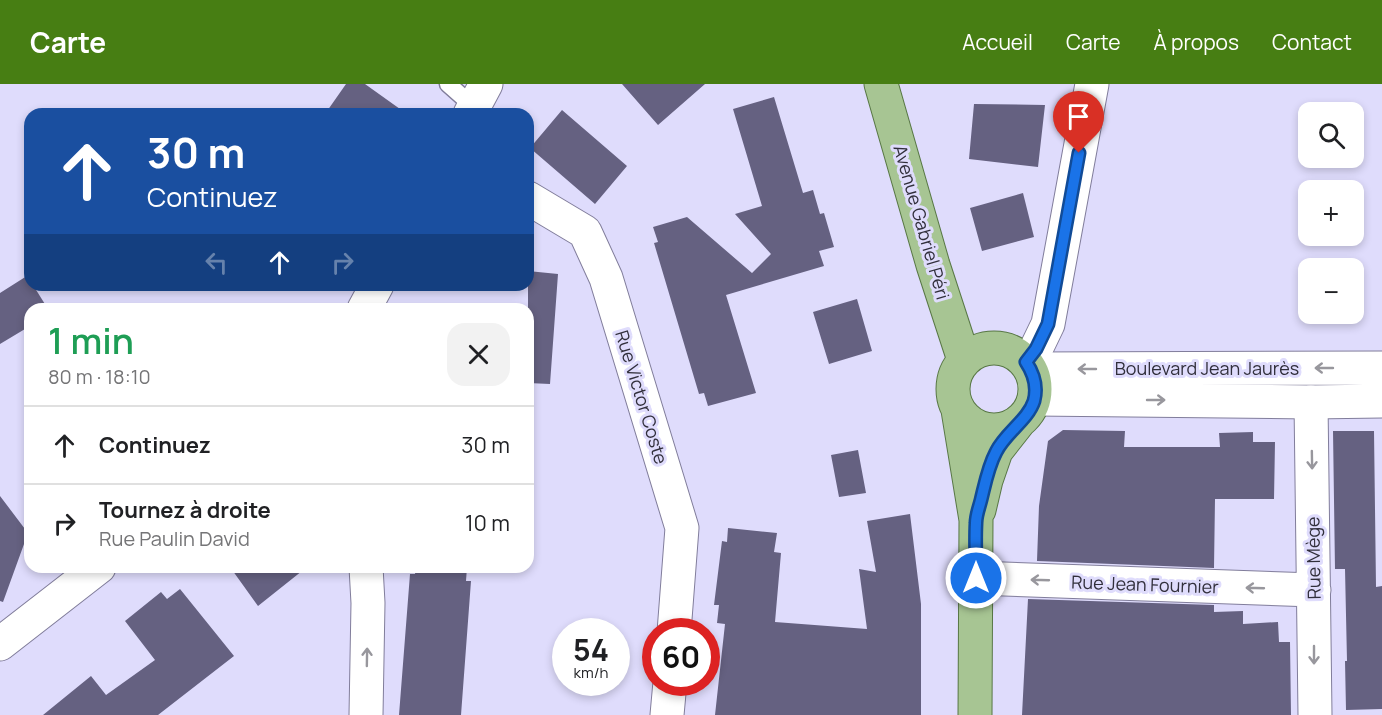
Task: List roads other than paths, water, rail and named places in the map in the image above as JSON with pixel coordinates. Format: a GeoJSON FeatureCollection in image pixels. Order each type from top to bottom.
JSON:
{"type":"FeatureCollection","features":[{"type":"Feature","properties":{"kind":"main road","name":"Avenue Gabriel Péri"},"geometry":{"type":"LineString","coordinates":[[881,84],[933,265],[964,360]]}},
{"type":"Feature","properties":{"kind":"main road"},"geometry":{"type":"LineString","coordinates":[[975,715],[976,520],[953,384],[964,360],[975,351],[988,347],[1002,348],[1015,352],[1027,388],[996,451],[976,520]]}},
{"type":"Feature","properties":{"kind":"main road"},"geometry":{"type":"LineString","coordinates":[[958,410],[967,420],[979,427],[992,430],[1005,429],[1027,388]]}},
{"type":"Feature","properties":{"kind":"street"},"geometry":{"type":"LineString","coordinates":[[1027,388],[1036,349],[1048,324],[1092,84]]}},
{"type":"Feature","properties":{"kind":"street","name":"Rue Victor Coste"},"geometry":{"type":"LineString","coordinates":[[534,202],[585,232],[606,278],[682,528],[675,618]]}},
{"type":"Feature","properties":{"kind":"street","name":"Boulevard Jean Jaurès"},"geometry":{"type":"LineString","coordinates":[[1027,388],[1382,368]]}},
{"type":"Feature","properties":{"kind":"street","name":"Boulevard Jean Jaurès"},"geometry":{"type":"LineString","coordinates":[[1027,388],[1311,402],[1382,401]]}},
{"type":"Feature","properties":{"kind":"street","name":"Rue Mège"},"geometry":{"type":"LineString","coordinates":[[1311,402],[1315,715]]}},
{"type":"Feature","properties":{"kind":"street"},"geometry":{"type":"LineString","coordinates":[[0,644],[91,573]]}},
{"type":"Feature","properties":{"kind":"street"},"geometry":{"type":"LineString","coordinates":[[366,573],[366,715]]}},
{"type":"Feature","properties":{"kind":"street","name":"Rue Jean Fournier"},"geometry":{"type":"LineString","coordinates":[[976,578],[1314,590]]}},
{"type":"Feature","properties":{"kind":"street"},"geometry":{"type":"LineString","coordinates":[[667,715],[669,696]]}},
{"type":"Feature","properties":{"kind":"lane"},"geometry":{"type":"LineString","coordinates":[[448,84],[474,97]]}}]}
